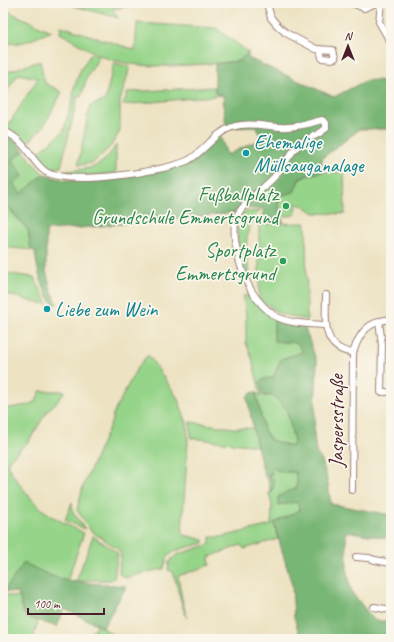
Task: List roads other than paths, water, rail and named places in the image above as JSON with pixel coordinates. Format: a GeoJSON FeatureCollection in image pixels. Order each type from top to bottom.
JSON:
{"type":"FeatureCollection","features":[{"type":"Feature","properties":{"kind":"street"},"geometry":{"type":"LineString","coordinates":[[267,3],[271,18],[278,26],[286,33],[313,48],[320,50]]}},
{"type":"Feature","properties":{"kind":"street"},"geometry":{"type":"LineString","coordinates":[[352,3],[364,8],[376,3]]}},
{"type":"Feature","properties":{"kind":"street"},"geometry":{"type":"LineString","coordinates":[[381,3],[379,22],[391,43]]}},
{"type":"Feature","properties":{"kind":"street"},"geometry":{"type":"LineString","coordinates":[[3,130],[20,142],[38,165],[45,171],[50,174],[66,178],[83,178],[134,173],[183,162],[197,155],[222,132],[237,126],[254,125],[290,127],[322,120],[324,121],[326,123],[326,128],[297,146],[276,175],[244,205],[235,221],[234,231],[242,268],[255,296],[266,309],[274,315],[290,321],[326,325]]}},
{"type":"Feature","properties":{"kind":"street","name":"Jaspersstraße"},"geometry":{"type":"LineString","coordinates":[[326,295],[326,325],[329,338],[332,343],[341,350],[353,353]]}},
{"type":"Feature","properties":{"kind":"street","name":"Jaspersstraße"},"geometry":{"type":"LineString","coordinates":[[352,490],[353,353],[358,338],[365,328],[379,321],[391,319]]}},
{"type":"Feature","properties":{"kind":"street"},"geometry":{"type":"LineString","coordinates":[[379,321],[382,351],[381,392],[386,392]]}},
{"type":"Feature","properties":{"kind":"street"},"geometry":{"type":"LineString","coordinates":[[356,558],[369,558],[391,563]]}},
{"type":"Feature","properties":{"kind":"street"},"geometry":{"type":"LineString","coordinates":[[374,607],[391,610]]}},
{"type":"Feature","properties":{"kind":"place","name":"Ehemalige Müllsauganalage"},"geometry":{"type":"Point","coordinates":[246,153]}},
{"type":"Feature","properties":{"kind":"place","name":"Fußballplatz Grundschule Emmertsgrund"},"geometry":{"type":"Point","coordinates":[286,206]}},
{"type":"Feature","properties":{"kind":"place","name":"Sportplatz Emmertsgrund"},"geometry":{"type":"Point","coordinates":[283,261]}},
{"type":"Feature","properties":{"kind":"place","name":"Liebe zum Wein"},"geometry":{"type":"Point","coordinates":[47,309]}}]}
